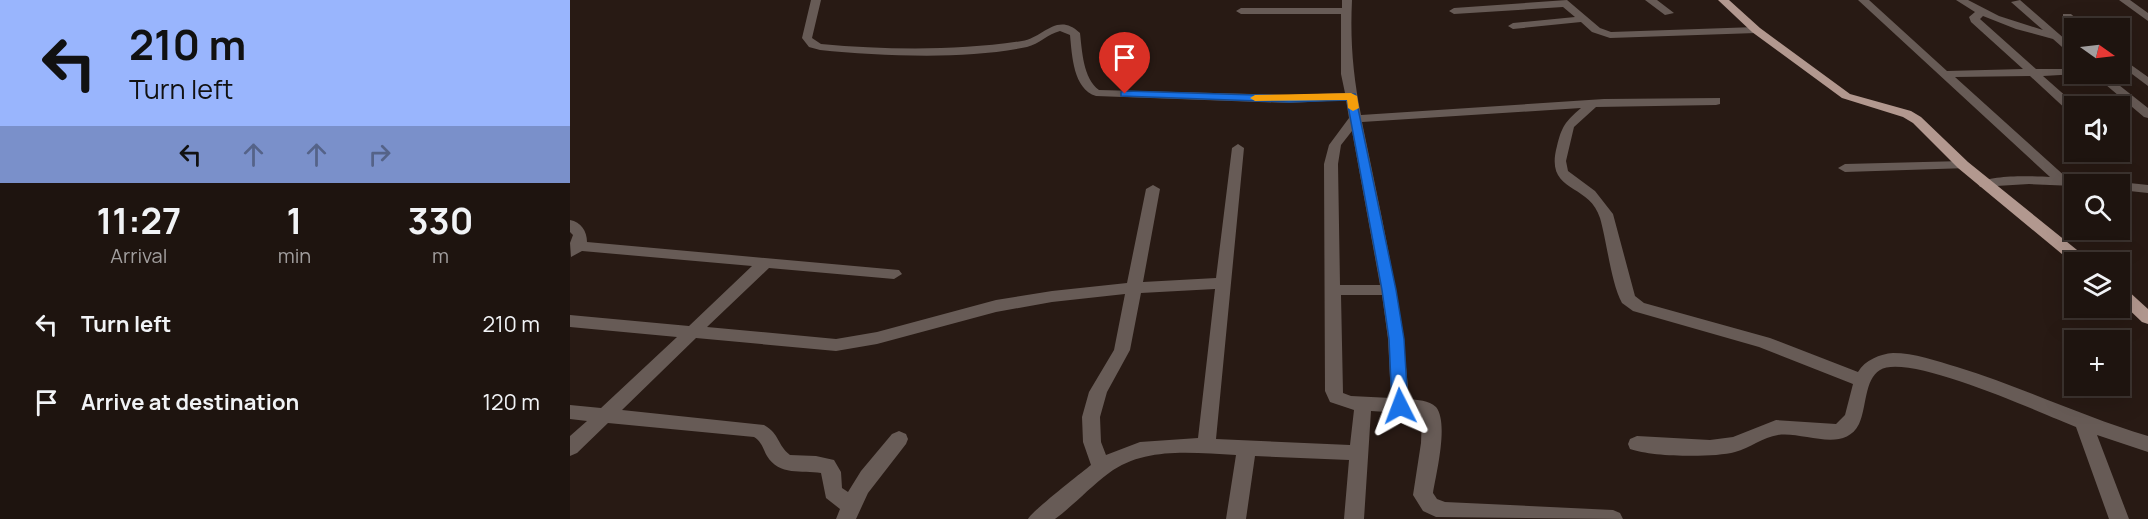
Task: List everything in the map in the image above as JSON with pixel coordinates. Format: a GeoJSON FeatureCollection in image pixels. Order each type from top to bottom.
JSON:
{"type":"FeatureCollection","features":[{"type":"Feature","properties":{"kind":"main road"},"geometry":{"type":"LineString","coordinates":[[1723,0],[1756,30],[1845,96],[1896,111],[1917,120],[1963,165],[2070,252]]}},
{"type":"Feature","properties":{"kind":"main road"},"geometry":{"type":"LineString","coordinates":[[2130,303],[2148,318]]}},
{"type":"Feature","properties":{"kind":"street"},"geometry":{"type":"LineString","coordinates":[[816,0],[807,38],[813,45],[820,47],[872,50],[996,48],[1030,44],[1049,30],[1066,29],[1075,33],[1077,59],[1087,87],[1096,93],[1289,99],[1351,96]]}},
{"type":"Feature","properties":{"kind":"street"},"geometry":{"type":"LineString","coordinates":[[1650,0],[1670,13]]}},
{"type":"Feature","properties":{"kind":"street"},"geometry":{"type":"LineString","coordinates":[[1863,0],[2062,181]]}},
{"type":"Feature","properties":{"kind":"street"},"geometry":{"type":"LineString","coordinates":[[1961,0],[1981,13],[2026,30],[2057,37]]}},
{"type":"Feature","properties":{"kind":"street"},"geometry":{"type":"LineString","coordinates":[[2124,0],[2148,18]]}},
{"type":"Feature","properties":{"kind":"street"},"geometry":{"type":"LineString","coordinates":[[1454,11],[1563,2],[1602,33],[1620,36],[1756,30]]}},
{"type":"Feature","properties":{"kind":"street"},"geometry":{"type":"LineString","coordinates":[[2016,2],[2064,43]]}},
{"type":"Feature","properties":{"kind":"street"},"geometry":{"type":"LineString","coordinates":[[1241,10],[1346,5],[1345,37],[1351,96],[1389,290],[1396,339],[1400,406]]}},
{"type":"Feature","properties":{"kind":"street"},"geometry":{"type":"LineString","coordinates":[[1981,13],[1974,17],[1975,20],[2064,101]]}},
{"type":"Feature","properties":{"kind":"street"},"geometry":{"type":"LineString","coordinates":[[1513,26],[1583,19]]}},
{"type":"Feature","properties":{"kind":"street"},"geometry":{"type":"LineString","coordinates":[[2130,65],[2148,67]]}},
{"type":"Feature","properties":{"kind":"street"},"geometry":{"type":"LineString","coordinates":[[2130,70],[2148,83]]}},
{"type":"Feature","properties":{"kind":"street"},"geometry":{"type":"LineString","coordinates":[[1946,74],[2064,72]]}},
{"type":"Feature","properties":{"kind":"street"},"geometry":{"type":"LineString","coordinates":[[2111,84],[2148,114]]}},
{"type":"Feature","properties":{"kind":"street"},"geometry":{"type":"LineString","coordinates":[[1613,519],[1461,516],[1443,511],[1430,505],[1423,495],[1431,416],[1428,411],[1420,407],[1341,402],[1336,397],[1334,391],[1331,164],[1335,145],[1355,119],[1592,104],[1716,101]]}},
{"type":"Feature","properties":{"kind":"street"},"geometry":{"type":"LineString","coordinates":[[1592,104],[1568,126],[1559,161],[1561,171],[1566,178],[1600,204],[1606,214],[1628,299],[1639,307],[1764,342],[1861,380]]}},
{"type":"Feature","properties":{"kind":"street"},"geometry":{"type":"LineString","coordinates":[[1206,446],[1238,148]]}},
{"type":"Feature","properties":{"kind":"street"},"geometry":{"type":"LineString","coordinates":[[1845,168],[1963,165]]}},
{"type":"Feature","properties":{"kind":"street"},"geometry":{"type":"LineString","coordinates":[[1985,184],[2062,181]]}},
{"type":"Feature","properties":{"kind":"street"},"geometry":{"type":"LineString","coordinates":[[2130,187],[2148,189]]}},
{"type":"Feature","properties":{"kind":"street"},"geometry":{"type":"LineString","coordinates":[[1101,467],[1092,442],[1091,417],[1098,392],[1122,350],[1153,189]]}},
{"type":"Feature","properties":{"kind":"street"},"geometry":{"type":"LineString","coordinates":[[570,224],[580,234],[573,249],[894,274]]}},
{"type":"Feature","properties":{"kind":"street"},"geometry":{"type":"LineString","coordinates":[[570,448],[765,263]]}},
{"type":"Feature","properties":{"kind":"street"},"geometry":{"type":"LineString","coordinates":[[570,321],[836,345],[860,343],[993,306],[1050,295],[1134,287],[1224,283]]}},
{"type":"Feature","properties":{"kind":"street"},"geometry":{"type":"LineString","coordinates":[[1332,290],[1389,290]]}},
{"type":"Feature","properties":{"kind":"street"},"geometry":{"type":"LineString","coordinates":[[1637,444],[1731,446],[1781,426],[1830,432],[1843,430],[1852,421],[1861,380],[1872,366],[1890,360],[1919,363],[1995,387],[2083,422],[2148,444]]}},
{"type":"Feature","properties":{"kind":"street"},"geometry":{"type":"LineString","coordinates":[[1354,519],[1363,404]]}},
{"type":"Feature","properties":{"kind":"street"},"geometry":{"type":"LineString","coordinates":[[570,412],[757,430],[768,436],[774,456],[781,461],[791,464],[828,466],[831,472],[833,492],[848,512],[865,480],[899,440]]}},
{"type":"Feature","properties":{"kind":"street"},"geometry":{"type":"LineString","coordinates":[[2083,422],[2119,519]]}},
{"type":"Feature","properties":{"kind":"street"},"geometry":{"type":"LineString","coordinates":[[1038,519],[1056,509],[1101,467],[1126,454],[1150,448],[1206,446],[1359,453]]}},
{"type":"Feature","properties":{"kind":"street"},"geometry":{"type":"LineString","coordinates":[[1236,519],[1247,448]]}},
{"type":"Feature","properties":{"kind":"slow traffic"},"geometry":{"type":"LineString","coordinates":[[1255,98],[1315,99],[1351,96],[1353,108]]}},
{"type":"Feature","properties":{"kind":"route"},"geometry":{"type":"LineString","coordinates":[[1125,94],[1289,99],[1351,96],[1389,290],[1396,339],[1400,406]]}}]}
